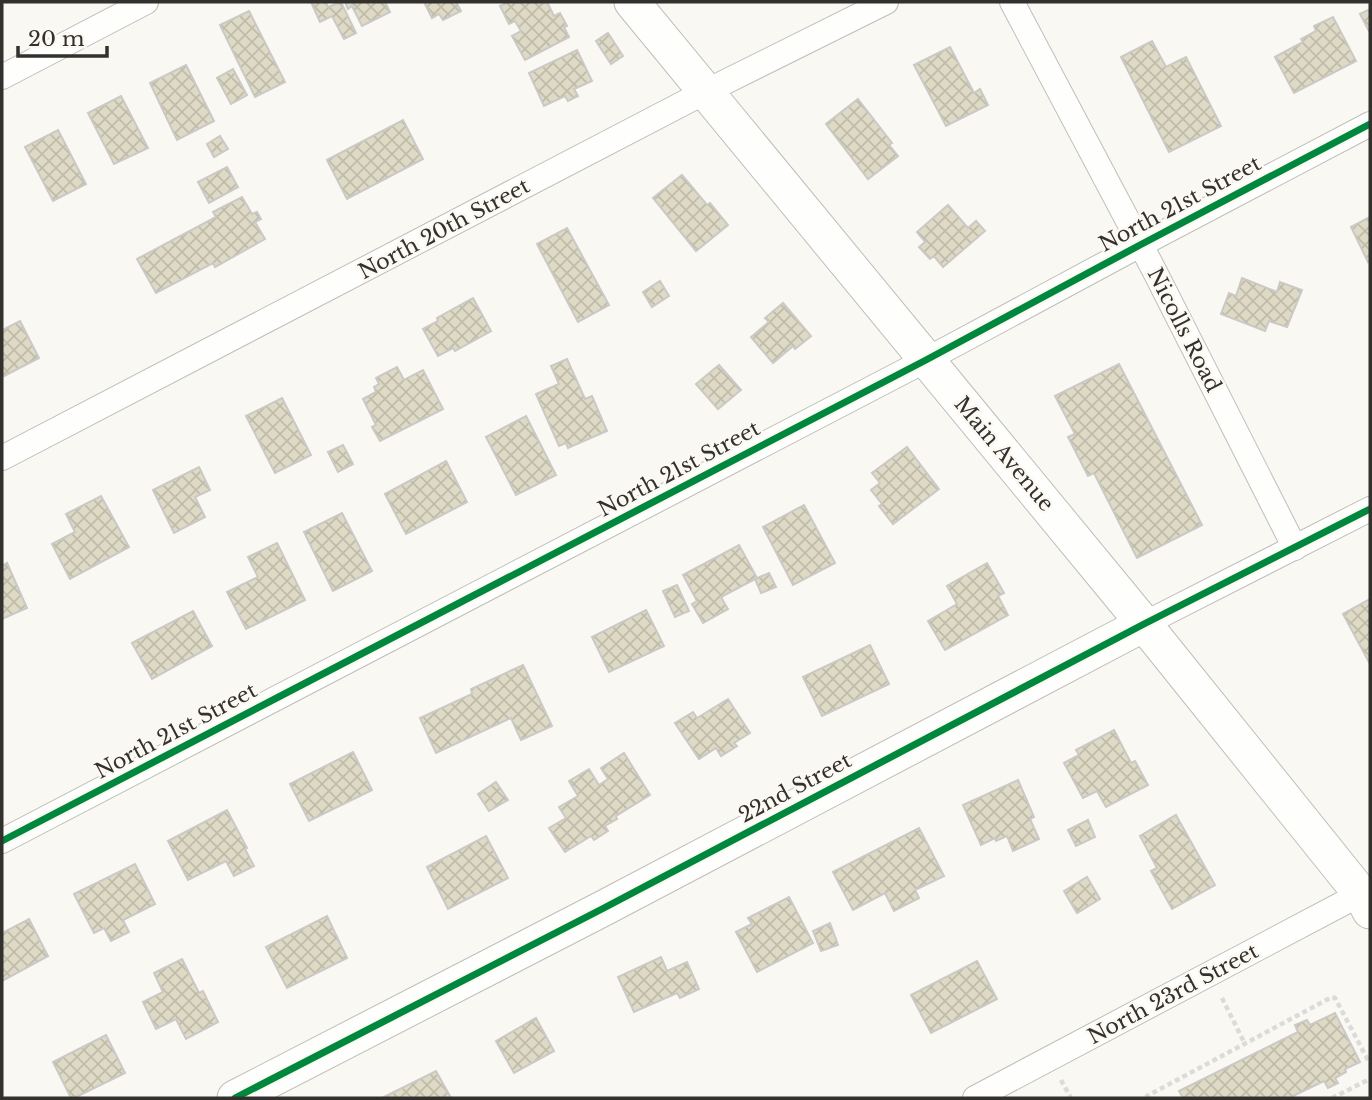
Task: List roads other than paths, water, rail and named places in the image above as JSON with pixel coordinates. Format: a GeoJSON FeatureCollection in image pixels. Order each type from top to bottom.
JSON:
{"type":"FeatureCollection","features":[{"type":"Feature","properties":{"kind":"street"},"geometry":{"type":"LineString","coordinates":[[2,78],[146,2]]}},
{"type":"Feature","properties":{"kind":"street","name":"Main Avenue"},"geometry":{"type":"LineString","coordinates":[[632,2],[1367,898]]}},
{"type":"Feature","properties":{"kind":"street","name":"North 20th Street"},"geometry":{"type":"LineString","coordinates":[[2,458],[705,92],[886,2]]}},
{"type":"Feature","properties":{"kind":"street","name":"Nicolls Road"},"geometry":{"type":"LineString","coordinates":[[1012,2],[1140,244],[1295,548]]}},
{"type":"Feature","properties":{"kind":"street","name":"North 21st Street"},"geometry":{"type":"LineString","coordinates":[[2,841],[926,360],[1370,124]]}},
{"type":"Feature","properties":{"kind":"street","name":"22nd Street"},"geometry":{"type":"LineString","coordinates":[[235,1098],[1370,509]]}},
{"type":"Feature","properties":{"kind":"street","name":"North 23rd Street"},"geometry":{"type":"LineString","coordinates":[[975,1098],[1367,898]]}}]}
